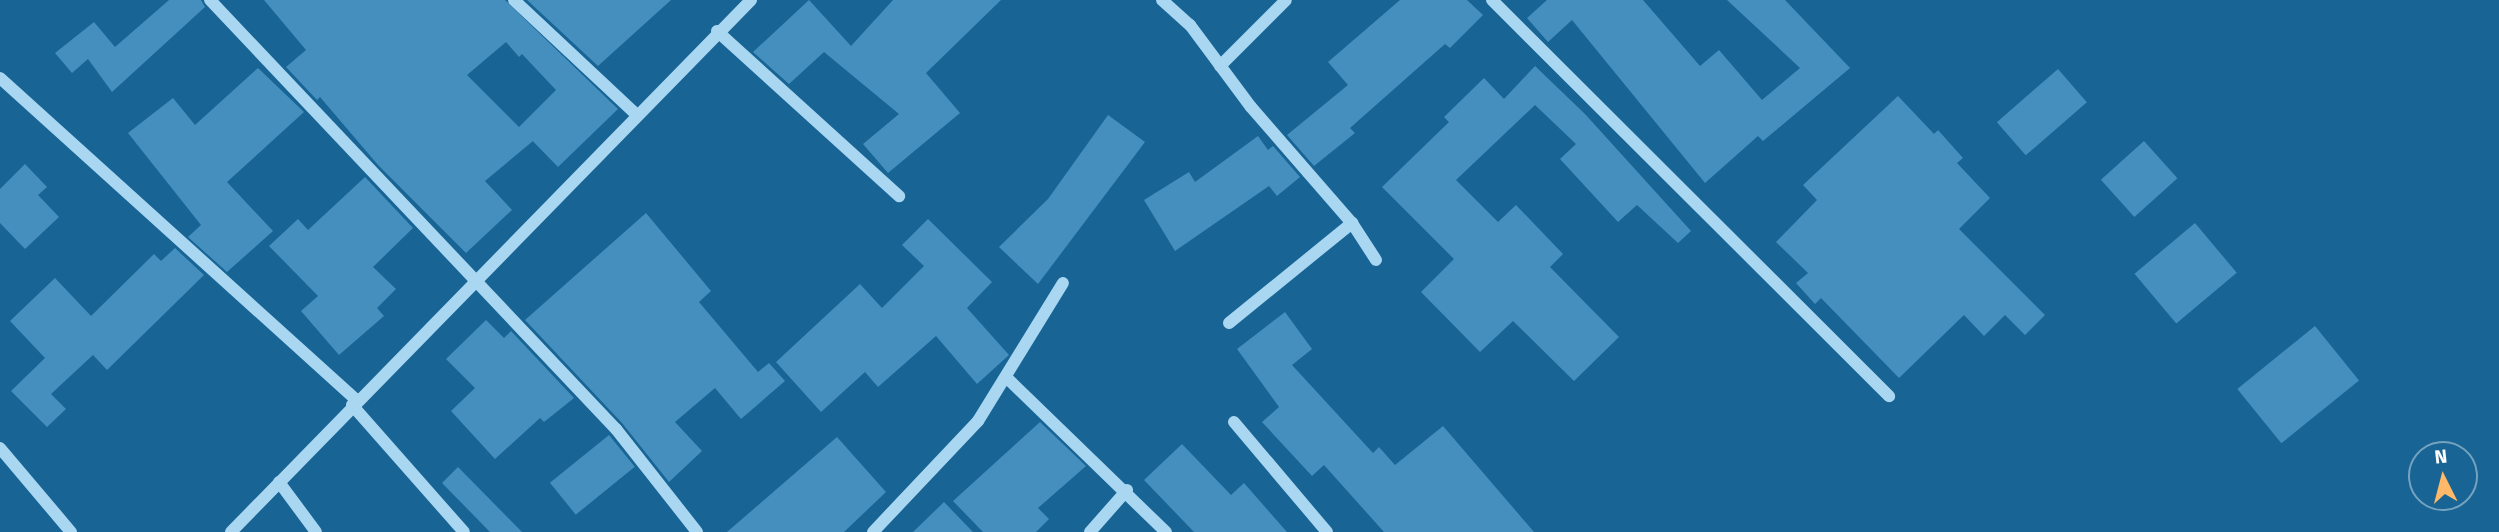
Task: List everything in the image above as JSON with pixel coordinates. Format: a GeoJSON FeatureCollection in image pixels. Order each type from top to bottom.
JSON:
{"type":"FeatureCollection","features":[{"type":"Feature","properties":{"kind":"street"},"geometry":{"type":"LineString","coordinates":[[210,0],[616,429],[697,532]]}},
{"type":"Feature","properties":{"kind":"street"},"geometry":{"type":"LineString","coordinates":[[514,0],[636,114]]}},
{"type":"Feature","properties":{"kind":"street"},"geometry":{"type":"LineString","coordinates":[[231,532],[717,31],[751,0]]}},
{"type":"Feature","properties":{"kind":"street"},"geometry":{"type":"LineString","coordinates":[[1162,0],[1190,26],[1220,66],[1352,223],[1376,260]]}},
{"type":"Feature","properties":{"kind":"street"},"geometry":{"type":"LineString","coordinates":[[1220,66],[1286,0]]}},
{"type":"Feature","properties":{"kind":"street"},"geometry":{"type":"LineString","coordinates":[[1492,0],[1889,396]]}},
{"type":"Feature","properties":{"kind":"street"},"geometry":{"type":"LineString","coordinates":[[717,31],[899,196]]}},
{"type":"Feature","properties":{"kind":"street"},"geometry":{"type":"LineString","coordinates":[[0,78],[355,403],[464,532]]}},
{"type":"Feature","properties":{"kind":"street"},"geometry":{"type":"LineString","coordinates":[[1229,323],[1352,223]]}},
{"type":"Feature","properties":{"kind":"street"},"geometry":{"type":"LineString","coordinates":[[873,532],[978,421],[1008,379],[1063,284]]}},
{"type":"Feature","properties":{"kind":"street"},"geometry":{"type":"LineString","coordinates":[[1008,379],[1126,490],[1166,532]]}},
{"type":"Feature","properties":{"kind":"street"},"geometry":{"type":"LineString","coordinates":[[1234,422],[1327,532]]}},
{"type":"Feature","properties":{"kind":"street"},"geometry":{"type":"LineString","coordinates":[[0,448],[71,532]]}},
{"type":"Feature","properties":{"kind":"street"},"geometry":{"type":"LineString","coordinates":[[279,482],[316,532]]}},
{"type":"Feature","properties":{"kind":"street"},"geometry":{"type":"LineString","coordinates":[[1090,532],[1126,490]]}},
{"type":"Feature","properties":{"kind":"building"},"geometry":{"type":"Polygon","coordinates":[[[169,0],[201,0],[205,7],[112,92],[88,59],[72,73],[55,53],[94,22],[115,47],[169,0]]]}},
{"type":"Feature","properties":{"kind":"building"},"geometry":{"type":"Polygon","coordinates":[[[264,0],[505,0],[618,109],[558,167],[533,141],[485,181],[512,210],[466,253],[378,165],[320,97],[317,100],[286,67],[306,50],[264,0]],[[506,42],[467,75],[519,127],[556,90],[522,54],[519,57],[506,42]]]}},
{"type":"Feature","properties":{"kind":"building"},"geometry":{"type":"Polygon","coordinates":[[[527,0],[671,0],[598,66],[527,0]]]}},
{"type":"Feature","properties":{"kind":"building"},"geometry":{"type":"Polygon","coordinates":[[[809,0],[851,46],[893,0],[1001,0],[926,73],[960,113],[888,173],[863,144],[899,114],[824,52],[789,84],[753,52],[809,0]]]}},
{"type":"Feature","properties":{"kind":"building"},"geometry":{"type":"Polygon","coordinates":[[[1400,0],[1467,0],[1483,15],[1450,48],[1445,44],[1350,128],[1355,133],[1314,166],[1287,135],[1348,85],[1328,62],[1400,0]]]}},
{"type":"Feature","properties":{"kind":"building"},"geometry":{"type":"Polygon","coordinates":[[[1547,0],[1643,0],[1700,66],[1719,50],[1762,100],[1800,68],[1727,0],[1785,0],[1850,68],[1763,141],[1758,136],[1705,183],[1572,20],[1548,42],[1527,18],[1547,0]]]}},
{"type":"Feature","properties":{"kind":"building"},"geometry":{"type":"Polygon","coordinates":[[[1535,66],[1585,114],[1691,231],[1678,243],[1637,205],[1618,222],[1560,159],[1576,144],[1535,105],[1456,180],[1498,222],[1516,205],[1563,254],[1550,267],[1619,337],[1574,381],[1513,321],[1480,352],[1421,292],[1454,259],[1382,187],[1449,122],[1444,117],[1484,78],[1504,99],[1535,66]]]}},
{"type":"Feature","properties":{"kind":"building"},"geometry":{"type":"Polygon","coordinates":[[[258,68],[304,112],[227,182],[273,231],[227,272],[188,237],[201,225],[128,133],[173,98],[195,125],[258,68]]]}},
{"type":"Feature","properties":{"kind":"building"},"geometry":{"type":"Polygon","coordinates":[[[2058,69],[2087,102],[2026,155],[1997,122],[2058,69]]]}},
{"type":"Feature","properties":{"kind":"building"},"geometry":{"type":"Polygon","coordinates":[[[1898,96],[1934,134],[1938,130],[1963,158],[1957,163],[1990,198],[1959,229],[2045,315],[2025,335],[2005,315],[1984,336],[1964,315],[1899,378],[1821,298],[1815,304],[1796,283],[1808,273],[1776,242],[1817,200],[1803,185],[1898,96]]]}},
{"type":"Feature","properties":{"kind":"building"},"geometry":{"type":"Polygon","coordinates":[[[1108,115],[1145,142],[1038,284],[999,247],[1048,199],[1108,115]]]}},
{"type":"Feature","properties":{"kind":"building"},"geometry":{"type":"Polygon","coordinates":[[[1258,136],[1268,150],[1273,146],[1300,177],[1277,196],[1269,186],[1175,251],[1144,200],[1189,172],[1195,182],[1258,136]]]}},
{"type":"Feature","properties":{"kind":"building"},"geometry":{"type":"Polygon","coordinates":[[[2144,141],[2177,178],[2134,217],[2101,180],[2144,141]]]}},
{"type":"Feature","properties":{"kind":"building"},"geometry":{"type":"Polygon","coordinates":[[[25,164],[47,187],[38,195],[59,217],[25,249],[0,223],[0,189],[25,164]]]}},
{"type":"Feature","properties":{"kind":"building"},"geometry":{"type":"Polygon","coordinates":[[[365,177],[413,228],[373,267],[396,289],[377,308],[384,316],[339,355],[301,311],[318,296],[269,246],[298,219],[308,230],[365,177]]]}},
{"type":"Feature","properties":{"kind":"building"},"geometry":{"type":"Polygon","coordinates":[[[646,213],[711,291],[699,302],[758,372],[769,363],[785,381],[741,419],[715,388],[675,422],[702,451],[669,482],[622,423],[525,320],[646,213]]]}},
{"type":"Feature","properties":{"kind":"building"},"geometry":{"type":"Polygon","coordinates":[[[928,219],[992,282],[967,308],[1009,355],[977,384],[936,336],[878,387],[865,372],[821,412],[776,362],[860,284],[882,308],[924,266],[902,245],[928,219]]]}},
{"type":"Feature","properties":{"kind":"building"},"geometry":{"type":"Polygon","coordinates":[[[2195,223],[2237,273],[2176,324],[2134,274],[2195,223]]]}},
{"type":"Feature","properties":{"kind":"building"},"geometry":{"type":"Polygon","coordinates":[[[175,248],[204,275],[107,370],[93,355],[51,394],[66,409],[47,427],[11,391],[45,358],[10,321],[55,278],[91,316],[154,254],[161,261],[175,248]]]}},
{"type":"Feature","properties":{"kind":"building"},"geometry":{"type":"Polygon","coordinates":[[[1285,312],[1312,349],[1292,365],[1373,453],[1379,447],[1395,465],[1443,426],[1534,532],[1384,532],[1324,465],[1312,476],[1262,422],[1279,407],[1237,349],[1285,312]]]}},
{"type":"Feature","properties":{"kind":"building"},"geometry":{"type":"Polygon","coordinates":[[[486,320],[504,338],[511,331],[574,398],[544,422],[540,418],[495,459],[451,411],[475,388],[446,359],[486,320]]]}},
{"type":"Feature","properties":{"kind":"building"},"geometry":{"type":"Polygon","coordinates":[[[2315,326],[2359,380],[2281,443],[2237,389],[2315,326]]]}},
{"type":"Feature","properties":{"kind":"building"},"geometry":{"type":"Polygon","coordinates":[[[1040,422],[1086,466],[1038,508],[1049,519],[1036,532],[983,532],[953,501],[1040,422]]]}},
{"type":"Feature","properties":{"kind":"building"},"geometry":{"type":"Polygon","coordinates":[[[609,435],[635,467],[576,515],[550,483],[609,435]]]}},
{"type":"Feature","properties":{"kind":"building"},"geometry":{"type":"Polygon","coordinates":[[[837,437],[886,492],[844,532],[727,532],[837,437]]]}},
{"type":"Feature","properties":{"kind":"building"},"geometry":{"type":"Polygon","coordinates":[[[1182,444],[1231,495],[1244,483],[1287,532],[1194,532],[1144,480],[1182,444]]]}},
{"type":"Feature","properties":{"kind":"building"},"geometry":{"type":"Polygon","coordinates":[[[458,467],[522,532],[490,532],[442,483],[458,467]]]}},
{"type":"Feature","properties":{"kind":"building"},"geometry":{"type":"Polygon","coordinates":[[[944,502],[973,532],[913,532],[944,502]]]}}]}
